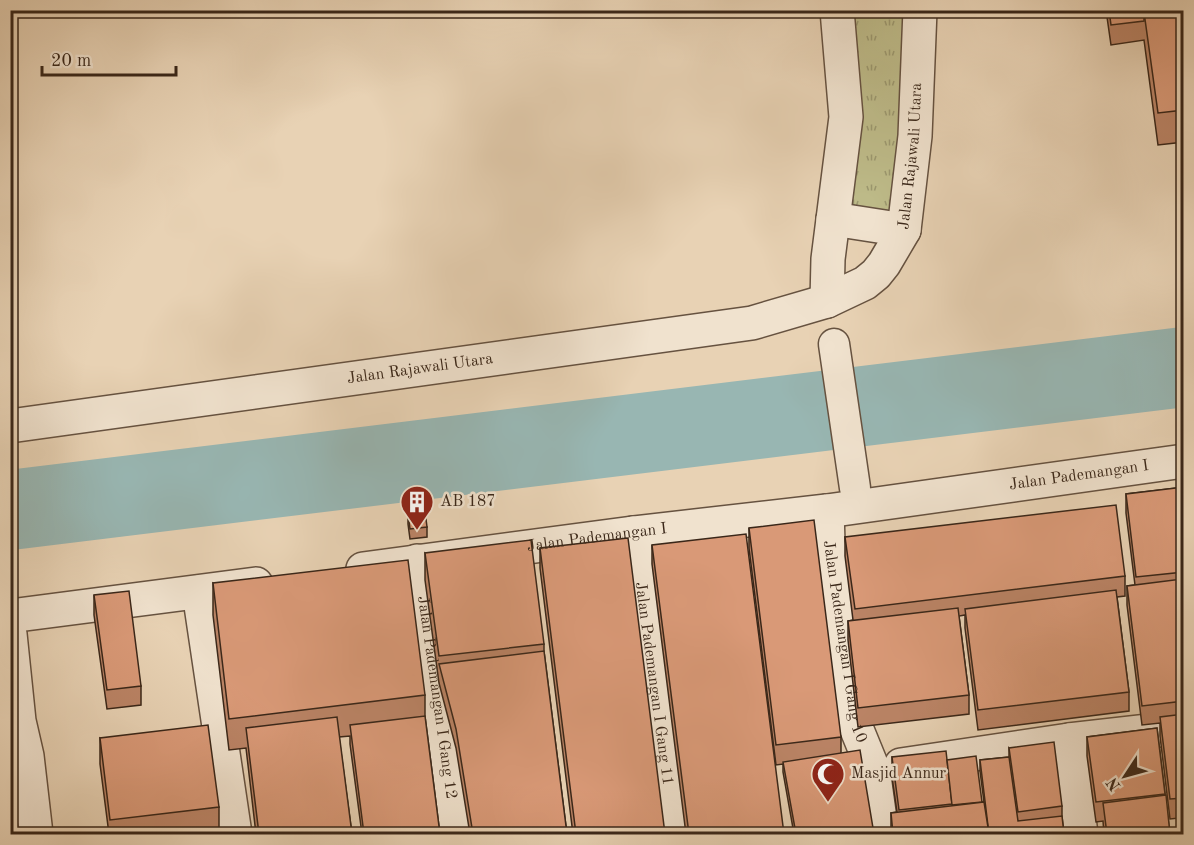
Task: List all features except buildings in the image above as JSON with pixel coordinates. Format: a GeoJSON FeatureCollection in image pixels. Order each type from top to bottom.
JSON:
{"type":"FeatureCollection","features":[{"type":"Feature","properties":{"kind":"street"},"geometry":{"type":"LineString","coordinates":[[827,301],[828,259],[846,117],[837,10]]}},
{"type":"Feature","properties":{"kind":"street","name":"Jalan Rajawali Utara"},"geometry":{"type":"LineString","coordinates":[[10,426],[752,323],[827,301],[865,283],[876,274],[904,230],[915,136],[920,10]]}},
{"type":"Feature","properties":{"kind":"street"},"geometry":{"type":"LineString","coordinates":[[833,219],[904,230]]}},
{"type":"Feature","properties":{"kind":"street"},"geometry":{"type":"LineString","coordinates":[[835,351],[854,482]]}},
{"type":"Feature","properties":{"kind":"street","name":"Jalan Pademangan I"},"geometry":{"type":"LineString","coordinates":[[337,572],[633,533],[827,511],[1184,461]]}},
{"type":"Feature","properties":{"kind":"street","name":"Jalan Pademangan I Gang 10"},"geometry":{"type":"LineString","coordinates":[[827,511],[828,543],[855,726],[873,769],[882,834]]}},
{"type":"Feature","properties":{"kind":"street","name":"Jalan Pademangan I Gang 11"},"geometry":{"type":"LineString","coordinates":[[633,533],[674,834]]}},
{"type":"Feature","properties":{"kind":"street","name":"Jalan Pademangan I Gang 12"},"geometry":{"type":"LineString","coordinates":[[417,561],[456,834]]}},
{"type":"Feature","properties":{"kind":"street"},"geometry":{"type":"LineString","coordinates":[[10,616],[280,580]]}},
{"type":"Feature","properties":{"kind":"street"},"geometry":{"type":"LineString","coordinates":[[200,592],[235,834]]}},
{"type":"Feature","properties":{"kind":"street"},"geometry":{"type":"LineString","coordinates":[[10,634],[36,834]]}},
{"type":"Feature","properties":{"kind":"street"},"geometry":{"type":"LineString","coordinates":[[873,769],[1069,740],[1184,727]]}},
{"type":"Feature","properties":{"kind":"street"},"geometry":{"type":"LineString","coordinates":[[1069,740],[1081,834]]}},
{"type":"Feature","properties":{"kind":"green space"},"geometry":{"type":"Polygon","coordinates":[[[837,11],[933,11],[904,230],[833,219],[837,11]]]}},
{"type":"Feature","properties":{"kind":"waterway"},"geometry":{"type":"LineString","coordinates":[[10,510],[1184,367]]}},
{"type":"Feature","properties":{"kind":"place","name":"AB 187"},"geometry":{"type":"Point","coordinates":[417,531]}},
{"type":"Feature","properties":{"kind":"place","name":"Masjid Annur"},"geometry":{"type":"Point","coordinates":[828,803]}}]}
